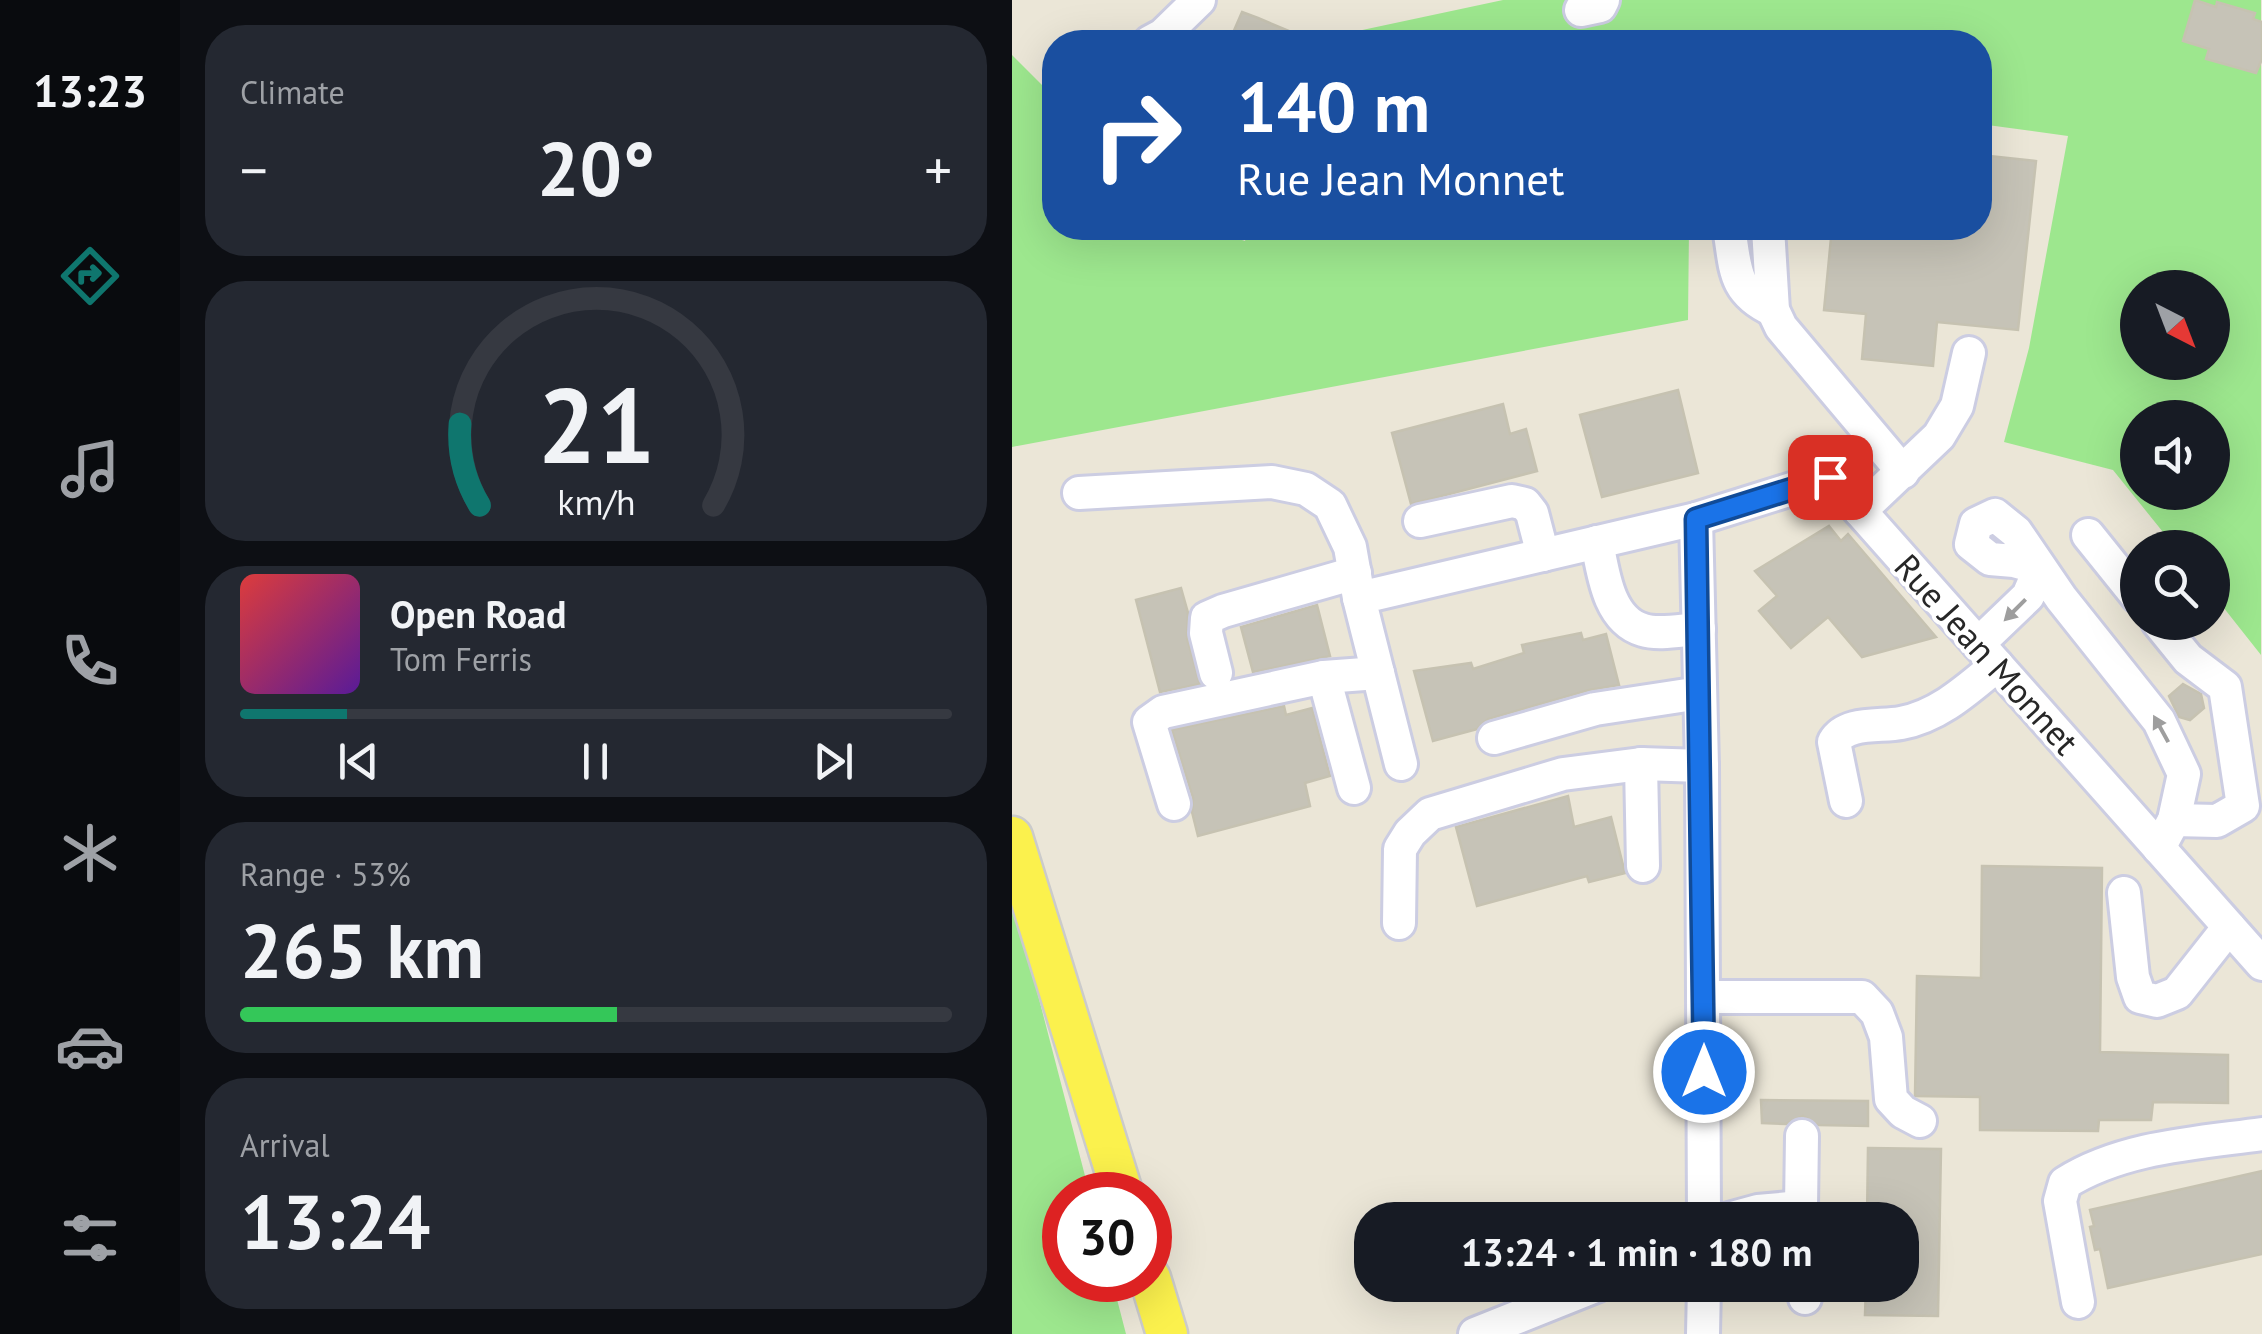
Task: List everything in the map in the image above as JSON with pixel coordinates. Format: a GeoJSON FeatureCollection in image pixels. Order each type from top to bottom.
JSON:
{"type":"FeatureCollection","features":[{"type":"Feature","properties":{"kind":"main road"},"geometry":{"type":"LineString","coordinates":[[1012,837],[1116,1172]]}},
{"type":"Feature","properties":{"kind":"main road"},"geometry":{"type":"LineString","coordinates":[[1157,1302],[1167,1334]]}},
{"type":"Feature","properties":{"kind":"street"},"geometry":{"type":"LineString","coordinates":[[1168,30],[1199,0]]}},
{"type":"Feature","properties":{"kind":"street"},"geometry":{"type":"LineString","coordinates":[[1732,240],[1742,288],[1751,300],[1772,310]]}},
{"type":"Feature","properties":{"kind":"street"},"geometry":{"type":"LineString","coordinates":[[1769,240],[1772,310],[1781,327],[1903,472]]}},
{"type":"Feature","properties":{"kind":"street"},"geometry":{"type":"LineString","coordinates":[[1860,510],[1939,436],[1958,406],[1969,353]]}},
{"type":"Feature","properties":{"kind":"street","name":"Rue Jean Monnet"},"geometry":{"type":"LineString","coordinates":[[1216,673],[1206,633],[1207,618],[1223,610],[1543,555],[1696,519],[1830,477],[1987,654],[2166,834],[2229,927],[2262,964]]}},
{"type":"Feature","properties":{"kind":"street"},"geometry":{"type":"LineString","coordinates":[[1079,493],[1272,482],[1306,489],[1330,505],[1350,548],[1401,764]]}},
{"type":"Feature","properties":{"kind":"street"},"geometry":{"type":"LineString","coordinates":[[1420,521],[1512,501],[1525,504],[1532,514],[1543,555]]}},
{"type":"Feature","properties":{"kind":"street"},"geometry":{"type":"LineString","coordinates":[[1696,519],[1702,766],[1704,1202]]}},
{"type":"Feature","properties":{"kind":"street"},"geometry":{"type":"LineString","coordinates":[[2088,535],[2120,575]]}},
{"type":"Feature","properties":{"kind":"street"},"geometry":{"type":"LineString","coordinates":[[1597,542],[1610,596],[1626,621],[1644,631],[1699,629]]}},
{"type":"Feature","properties":{"kind":"street"},"geometry":{"type":"LineString","coordinates":[[1846,801],[1834,742],[1837,735],[1847,730],[1905,723],[1951,704],[2028,596],[2040,568],[2159,721],[2184,774],[2166,834]]}},
{"type":"Feature","properties":{"kind":"street"},"geometry":{"type":"LineString","coordinates":[[2166,834],[2216,822],[2243,806],[2224,687],[2188,659],[2173,640]]}},
{"type":"Feature","properties":{"kind":"street"},"geometry":{"type":"LineString","coordinates":[[1174,804],[1149,722],[1163,712],[1324,677],[1378,673]]}},
{"type":"Feature","properties":{"kind":"street"},"geometry":{"type":"LineString","coordinates":[[1324,677],[1354,788]]}},
{"type":"Feature","properties":{"kind":"street"},"geometry":{"type":"LineString","coordinates":[[1494,738],[1596,708],[1700,693]]}},
{"type":"Feature","properties":{"kind":"street"},"geometry":{"type":"LineString","coordinates":[[1399,923],[1400,849],[1430,814],[1563,774],[1640,764],[1702,766]]}},
{"type":"Feature","properties":{"kind":"street"},"geometry":{"type":"LineString","coordinates":[[1640,764],[1643,866]]}},
{"type":"Feature","properties":{"kind":"street"},"geometry":{"type":"LineString","coordinates":[[2124,893],[2132,977],[2140,996],[2157,1001],[2177,993],[2229,927]]}},
{"type":"Feature","properties":{"kind":"street"},"geometry":{"type":"LineString","coordinates":[[1703,997],[1862,997],[1877,1013],[1886,1037],[1891,1100],[1920,1122]]}},
{"type":"Feature","properties":{"kind":"street"},"geometry":{"type":"LineString","coordinates":[[2078,1302],[2060,1201],[2065,1182],[2086,1170],[2160,1148],[2262,1134]]}},
{"type":"Feature","properties":{"kind":"street"},"geometry":{"type":"LineString","coordinates":[[1801,1202],[1802,1136]]}},
{"type":"Feature","properties":{"kind":"street"},"geometry":{"type":"LineString","coordinates":[[1475,1334],[1555,1302]]}},
{"type":"Feature","properties":{"kind":"street"},"geometry":{"type":"LineString","coordinates":[[1704,1302],[1704,1334]]}},
{"type":"Feature","properties":{"kind":"green space"},"geometry":{"type":"Polygon","coordinates":[[[1503,0],[2261,0],[2261,655],[2230,616],[2230,530],[2161,530],[2145,510],[2230,510],[2230,400],[2120,400],[2120,479],[2113,470],[2004,442],[2029,348],[2068,136],[1992,126],[1992,30],[1362,30],[1503,0]]]}},
{"type":"Feature","properties":{"kind":"green space"},"geometry":{"type":"Polygon","coordinates":[[[1012,55],[1042,85],[1042,240],[1689,240],[1688,320],[1012,447],[1012,55]]]}},
{"type":"Feature","properties":{"kind":"green space"},"geometry":{"type":"Polygon","coordinates":[[[1012,895],[1084,1172],[1042,1172],[1042,1302],[1118,1302],[1126,1334],[1012,1334],[1012,895]]]}},
{"type":"Feature","properties":{"kind":"building"},"geometry":{"type":"Polygon","coordinates":[[[2195,0],[2255,13],[2253,19],[2262,22],[2262,59],[2256,73],[2206,59],[2209,49],[2183,41],[2195,0]]]}},
{"type":"Feature","properties":{"kind":"building"},"geometry":{"type":"Polygon","coordinates":[[[1242,12],[1286,30],[1234,30],[1242,12]]]}},
{"type":"Feature","properties":{"kind":"building"},"geometry":{"type":"Polygon","coordinates":[[[1992,156],[2036,161],[2018,330],[1937,322],[1933,366],[1862,359],[1866,314],[1824,310],[1831,240],[1992,240],[1992,156]]]}},
{"type":"Feature","properties":{"kind":"building"},"geometry":{"type":"Polygon","coordinates":[[[1678,390],[1698,473],[1602,497],[1580,415],[1678,390]]]}},
{"type":"Feature","properties":{"kind":"building"},"geometry":{"type":"Polygon","coordinates":[[[1503,404],[1510,434],[1526,429],[1537,471],[1411,504],[1392,433],[1503,404]]]}},
{"type":"Feature","properties":{"kind":"building"},"geometry":{"type":"Polygon","coordinates":[[[1829,526],[1841,541],[1848,534],[1936,637],[1862,657],[1828,617],[1791,648],[1759,611],[1777,596],[1755,571],[1829,526]]]}},
{"type":"Feature","properties":{"kind":"building"},"geometry":{"type":"Polygon","coordinates":[[[1181,588],[1188,613],[1187,638],[1200,684],[1160,692],[1136,600],[1181,588]]]}},
{"type":"Feature","properties":{"kind":"building"},"geometry":{"type":"Polygon","coordinates":[[[1317,605],[1330,656],[1253,672],[1241,627],[1317,605]]]}},
{"type":"Feature","properties":{"kind":"building"},"geometry":{"type":"Polygon","coordinates":[[[1581,633],[1583,640],[1606,634],[1619,685],[1488,719],[1477,729],[1433,741],[1414,671],[1471,663],[1473,669],[1524,653],[1522,645],[1581,633]]]}},
{"type":"Feature","properties":{"kind":"building"},"geometry":{"type":"Polygon","coordinates":[[[2183,684],[2201,694],[2204,708],[2190,720],[2179,717],[2169,696],[2183,684]]]}},
{"type":"Feature","properties":{"kind":"building"},"geometry":{"type":"Polygon","coordinates":[[[1284,706],[1286,715],[1312,708],[1330,776],[1305,783],[1310,806],[1198,836],[1193,798],[1172,730],[1284,706]]]}},
{"type":"Feature","properties":{"kind":"building"},"geometry":{"type":"Polygon","coordinates":[[[1568,796],[1574,827],[1611,817],[1625,873],[1589,882],[1587,876],[1477,906],[1456,827],[1568,796]]]}},
{"type":"Feature","properties":{"kind":"building"},"geometry":{"type":"Polygon","coordinates":[[[1982,866],[2102,868],[2100,1052],[2228,1055],[2228,1103],[2153,1102],[2151,1120],[2099,1120],[2098,1131],[1980,1130],[1980,1097],[1915,1096],[1917,976],[1981,978],[1982,866]]]}},
{"type":"Feature","properties":{"kind":"building"},"geometry":{"type":"Polygon","coordinates":[[[1761,1100],[1868,1101],[1868,1126],[1818,1125],[1803,1116],[1786,1124],[1762,1123],[1761,1100]]]}},
{"type":"Feature","properties":{"kind":"building"},"geometry":{"type":"Polygon","coordinates":[[[1868,1148],[1941,1149],[1938,1316],[1865,1315],[1865,1302],[1919,1302],[1919,1202],[1867,1202],[1868,1148]]]}},
{"type":"Feature","properties":{"kind":"building"},"geometry":{"type":"Polygon","coordinates":[[[2262,1171],[2262,1254],[2108,1288],[2100,1249],[2095,1250],[2090,1210],[2262,1171]]]}},
{"type":"Feature","properties":{"kind":"route"},"geometry":{"type":"LineString","coordinates":[[1704,1072],[1696,519],[1830,477]]}}]}
